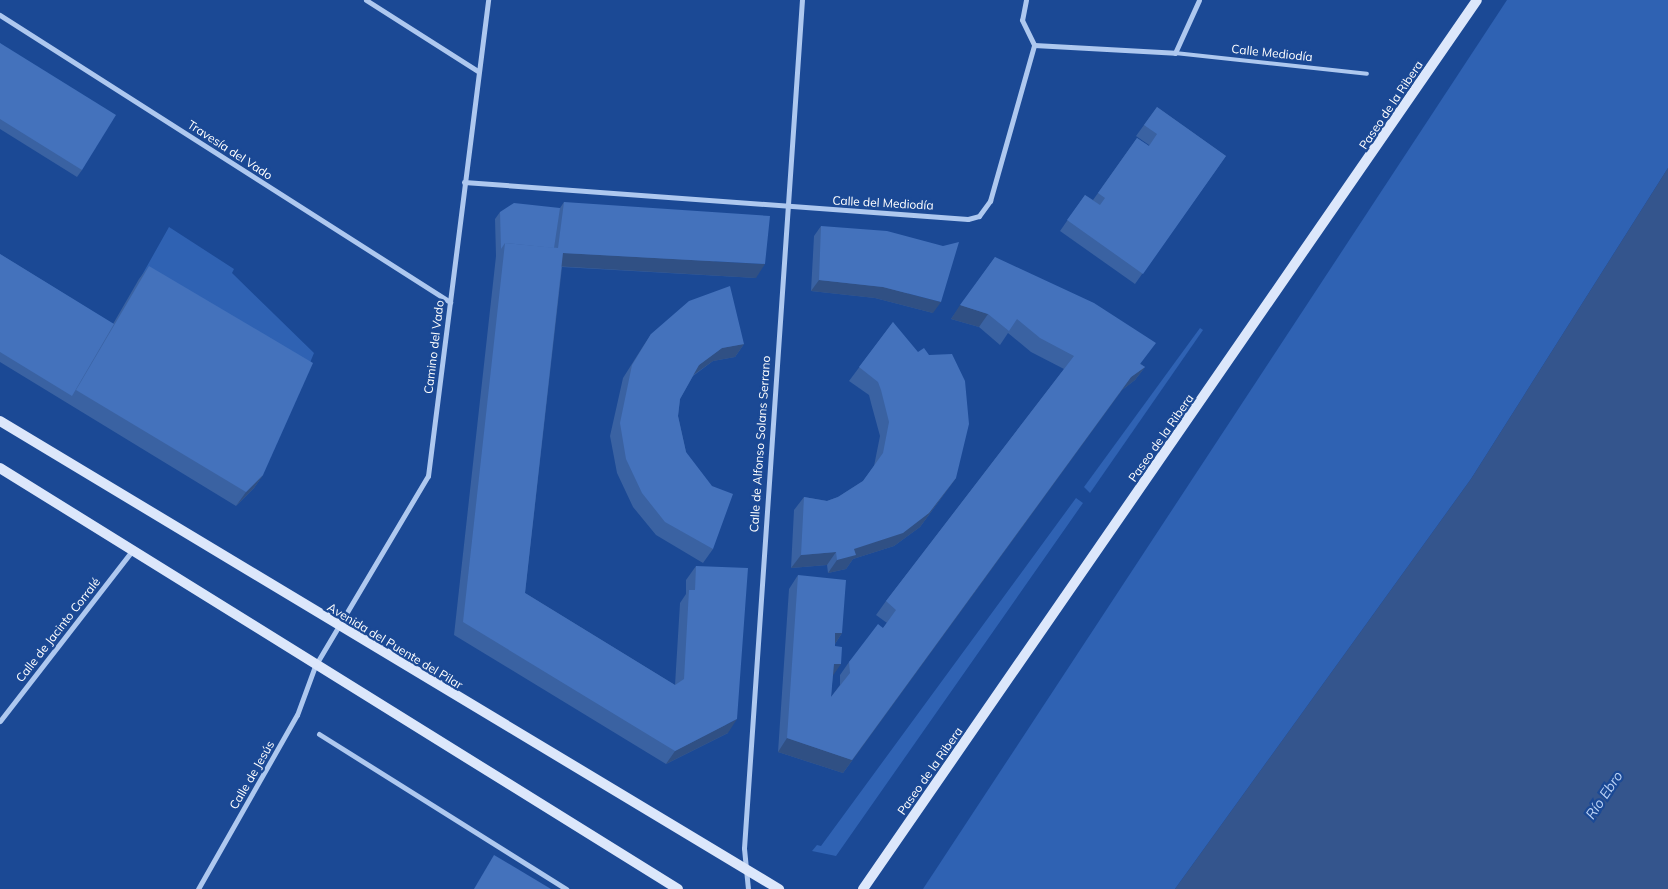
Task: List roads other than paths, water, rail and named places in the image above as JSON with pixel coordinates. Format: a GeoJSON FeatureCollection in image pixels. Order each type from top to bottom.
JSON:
{"type":"FeatureCollection","features":[{"type":"Feature","properties":{"kind":"main road","name":"Paseo de la Ribera"},"geometry":{"type":"LineString","coordinates":[[864,889],[1477,0]]}},
{"type":"Feature","properties":{"kind":"main road","name":"Avenida del Puente del Pilar"},"geometry":{"type":"LineString","coordinates":[[0,421],[747,874],[779,889]]}},
{"type":"Feature","properties":{"kind":"main road"},"geometry":{"type":"LineString","coordinates":[[0,468],[315,666],[678,889]]}},
{"type":"Feature","properties":{"kind":"street"},"geometry":{"type":"LineString","coordinates":[[366,0],[478,71]]}},
{"type":"Feature","properties":{"kind":"street","name":"Camino del Vado"},"geometry":{"type":"LineString","coordinates":[[315,666],[428,476],[488,0]]}},
{"type":"Feature","properties":{"kind":"street","name":"Calle de Alfonso Solans Serrano"},"geometry":{"type":"LineString","coordinates":[[748,889],[744,840],[785,208],[802,0]]}},
{"type":"Feature","properties":{"kind":"street"},"geometry":{"type":"LineString","coordinates":[[1026,0],[1022,20],[1034,45],[1175,53],[1199,0]]}},
{"type":"Feature","properties":{"kind":"street","name":"Travesía del Vado"},"geometry":{"type":"LineString","coordinates":[[0,15],[450,302]]}},
{"type":"Feature","properties":{"kind":"street","name":"Calle del Mediodía"},"geometry":{"type":"LineString","coordinates":[[464,182],[785,208],[968,219],[979,216],[990,201],[1034,45]]}},
{"type":"Feature","properties":{"kind":"street","name":"Calle de Jacinto Corralé"},"geometry":{"type":"LineString","coordinates":[[0,721],[132,551]]}},
{"type":"Feature","properties":{"kind":"street","name":"Calle de Jesús"},"geometry":{"type":"LineString","coordinates":[[198,889],[297,715],[315,666]]}},
{"type":"Feature","properties":{"kind":"street"},"geometry":{"type":"LineString","coordinates":[[319,734],[566,889]]}},
{"type":"Feature","properties":{"kind":"lane","name":"Calle Mediodía"},"geometry":{"type":"LineString","coordinates":[[1175,53],[1367,74]]}},
{"type":"Feature","properties":{"kind":"water","name":"Río Ebro"},"geometry":{"type":"Polygon","coordinates":[[[1668,168],[1668,889],[1175,889],[1471,479],[1668,168]]]}}]}
